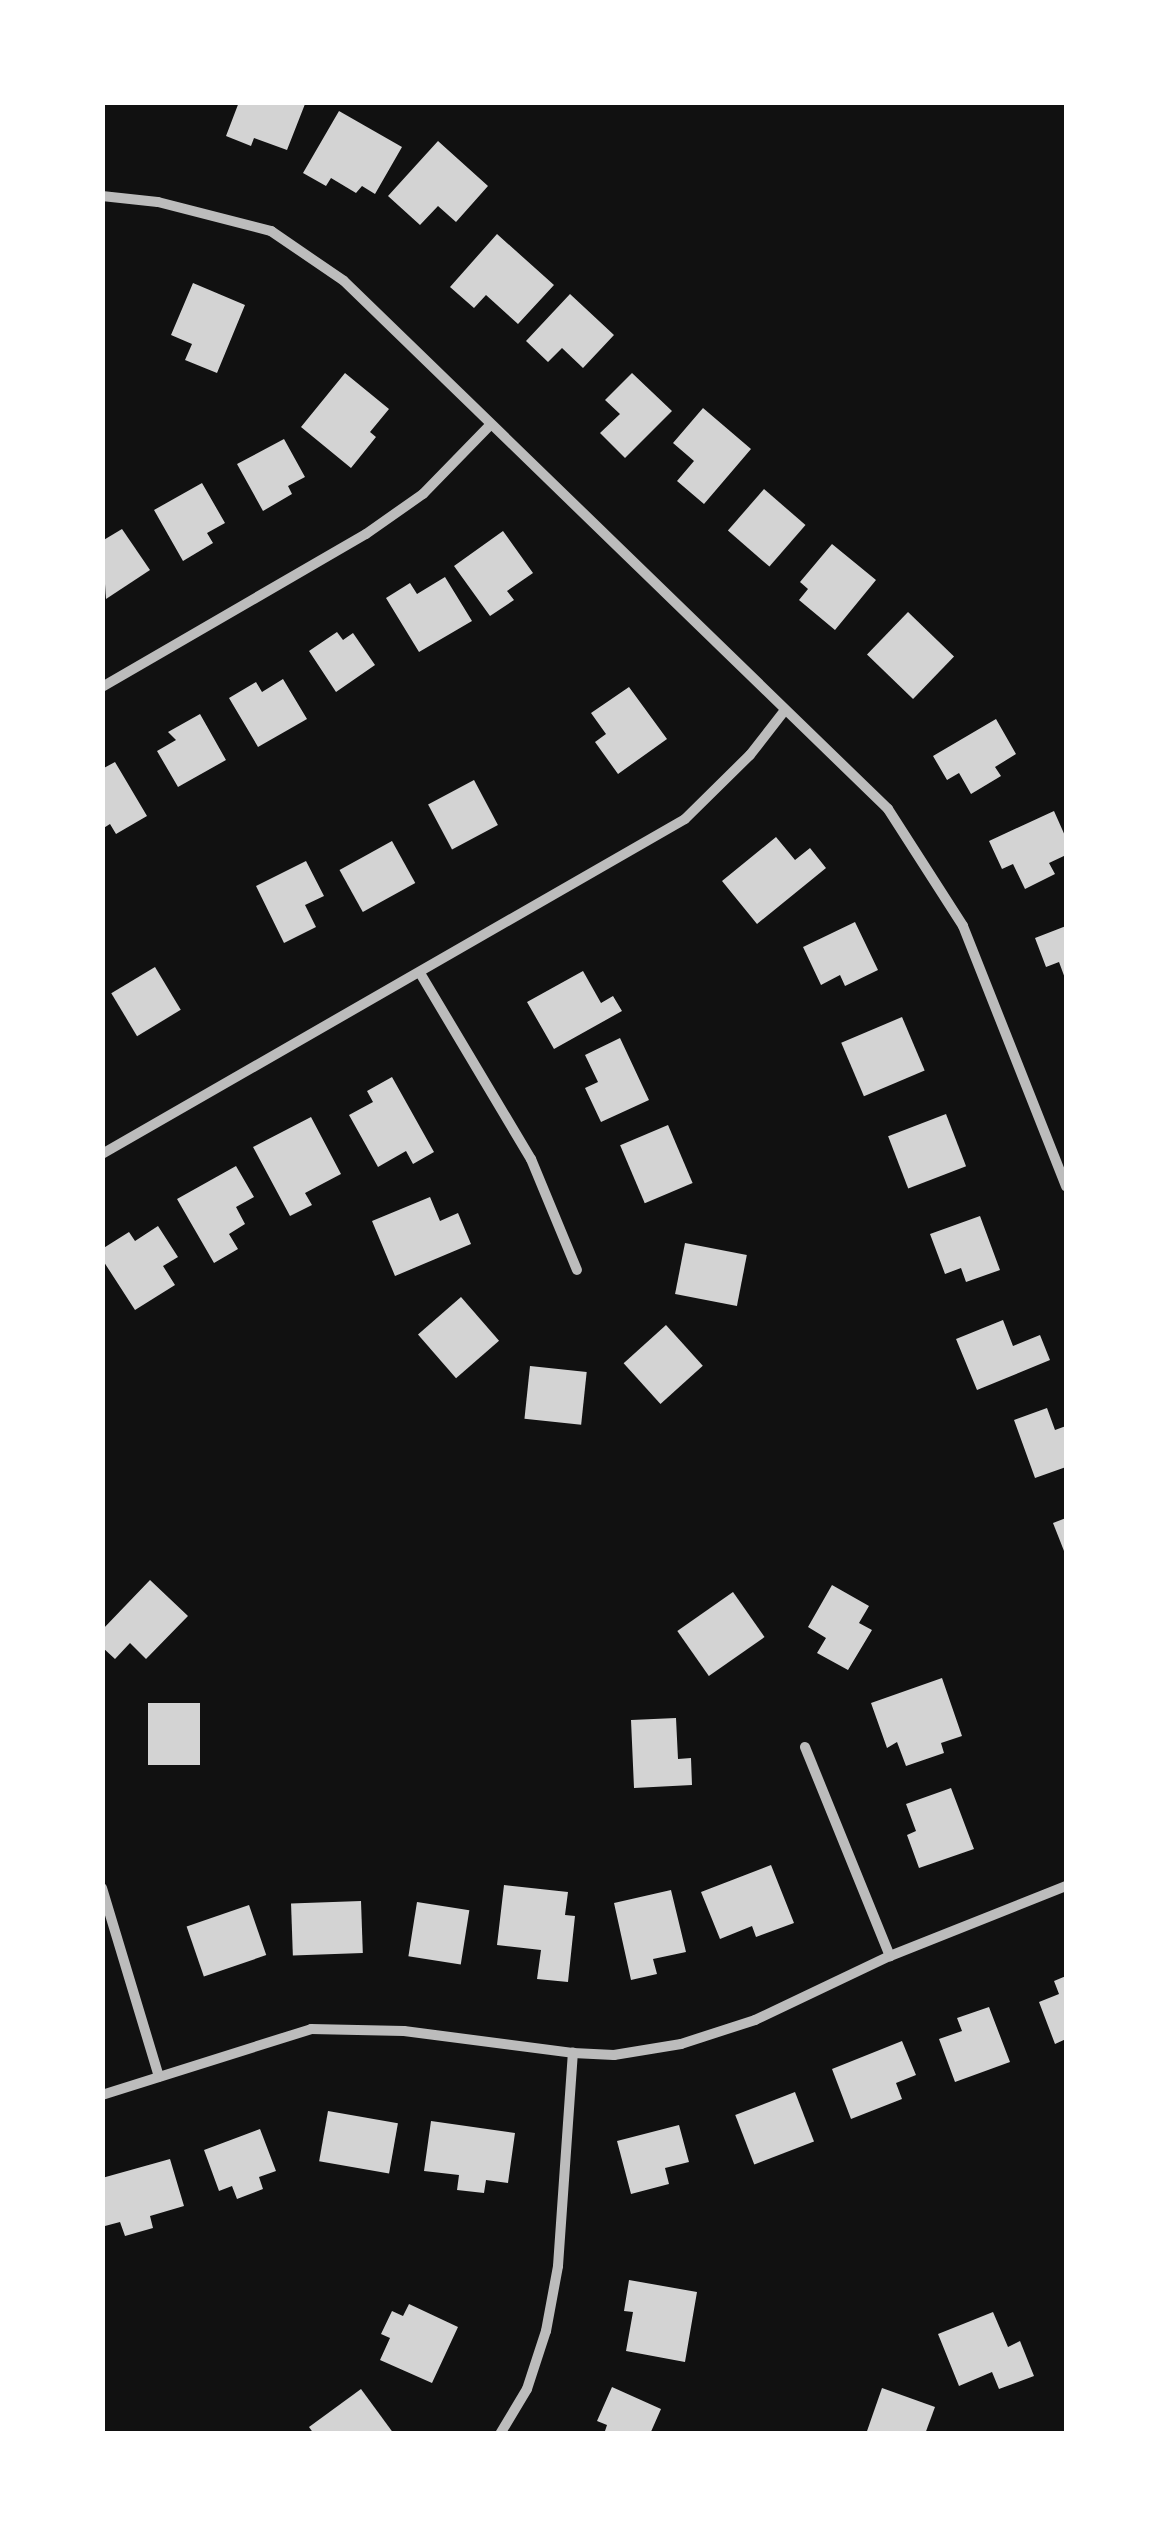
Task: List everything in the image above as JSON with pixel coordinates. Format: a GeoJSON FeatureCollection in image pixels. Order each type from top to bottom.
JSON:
{"type":"FeatureCollection","features":[{"type":"Feature","properties":{"kind":"street"},"geometry":{"type":"LineString","coordinates":[[102,196],[158,202],[271,231],[344,280],[888,809],[962,926],[1066,1186]]}},
{"type":"Feature","properties":{"kind":"street"},"geometry":{"type":"LineString","coordinates":[[102,687],[366,534],[423,494],[490,425]]}},
{"type":"Feature","properties":{"kind":"street"},"geometry":{"type":"LineString","coordinates":[[102,1154],[685,819],[750,755],[785,710]]}},
{"type":"Feature","properties":{"kind":"street"},"geometry":{"type":"LineString","coordinates":[[420,973],[531,1159],[577,1270]]}},
{"type":"Feature","properties":{"kind":"street"},"geometry":{"type":"LineString","coordinates":[[805,1747],[890,1956]]}},
{"type":"Feature","properties":{"kind":"street"},"geometry":{"type":"LineString","coordinates":[[102,2094],[311,2029],[404,2032],[574,2054],[614,2054],[681,2044],[755,2020],[890,1956],[1066,1886]]}},
{"type":"Feature","properties":{"kind":"street"},"geometry":{"type":"LineString","coordinates":[[102,1888],[159,2077]]}},
{"type":"Feature","properties":{"kind":"street"},"geometry":{"type":"LineString","coordinates":[[500,2434],[527,2389],[546,2331],[558,2266],[574,2054]]}},
{"type":"Feature","properties":{"kind":"building"},"geometry":{"type":"Polygon","coordinates":[[[239,102],[305,104],[287,150],[254,138],[251,146],[226,136],[239,102]]]}},
{"type":"Feature","properties":{"kind":"building"},"geometry":{"type":"Polygon","coordinates":[[[339,111],[402,147],[375,194],[362,186],[356,193],[331,178],[326,186],[303,173],[339,111]]]}},
{"type":"Feature","properties":{"kind":"building"},"geometry":{"type":"Polygon","coordinates":[[[438,141],[488,186],[456,222],[438,206],[420,225],[388,196],[438,141]]]}},
{"type":"Feature","properties":{"kind":"building"},"geometry":{"type":"Polygon","coordinates":[[[497,234],[554,285],[518,324],[486,295],[474,308],[450,287],[497,234]]]}},
{"type":"Feature","properties":{"kind":"building"},"geometry":{"type":"Polygon","coordinates":[[[193,283],[245,305],[217,373],[185,360],[192,344],[171,335],[193,283]]]}},
{"type":"Feature","properties":{"kind":"building"},"geometry":{"type":"Polygon","coordinates":[[[570,294],[614,335],[583,368],[562,348],[548,362],[526,341],[570,294]]]}},
{"type":"Feature","properties":{"kind":"building"},"geometry":{"type":"Polygon","coordinates":[[[345,373],[389,409],[370,432],[376,437],[351,468],[301,427],[345,373]]]}},
{"type":"Feature","properties":{"kind":"building"},"geometry":{"type":"Polygon","coordinates":[[[632,373],[672,411],[625,458],[600,433],[620,414],[605,400],[632,373]]]}},
{"type":"Feature","properties":{"kind":"building"},"geometry":{"type":"Polygon","coordinates":[[[703,408],[751,449],[704,504],[677,481],[694,461],[673,443],[703,408]]]}},
{"type":"Feature","properties":{"kind":"building"},"geometry":{"type":"Polygon","coordinates":[[[284,439],[305,477],[288,486],[292,494],[263,511],[237,464],[284,439]]]}},
{"type":"Feature","properties":{"kind":"building"},"geometry":{"type":"Polygon","coordinates":[[[202,483],[225,523],[207,533],[213,543],[183,561],[154,510],[202,483]]]}},
{"type":"Feature","properties":{"kind":"building"},"geometry":{"type":"Polygon","coordinates":[[[764,489],[806,525],[769,567],[728,531],[764,489]]]}},
{"type":"Feature","properties":{"kind":"building"},"geometry":{"type":"Polygon","coordinates":[[[122,529],[150,570],[106,599],[102,541],[122,529]]]}},
{"type":"Feature","properties":{"kind":"building"},"geometry":{"type":"Polygon","coordinates":[[[503,531],[533,573],[507,591],[514,600],[490,616],[454,566],[503,531]]]}},
{"type":"Feature","properties":{"kind":"building"},"geometry":{"type":"Polygon","coordinates":[[[832,544],[876,580],[835,630],[799,600],[808,589],[800,582],[832,544]]]}},
{"type":"Feature","properties":{"kind":"building"},"geometry":{"type":"Polygon","coordinates":[[[445,577],[472,621],[419,652],[386,598],[410,583],[417,594],[445,577]]]}},
{"type":"Feature","properties":{"kind":"building"},"geometry":{"type":"Polygon","coordinates":[[[908,612],[954,656],[913,699],[867,654],[908,612]]]}},
{"type":"Feature","properties":{"kind":"building"},"geometry":{"type":"Polygon","coordinates":[[[337,632],[343,640],[353,633],[375,665],[336,692],[309,651],[337,632]]]}},
{"type":"Feature","properties":{"kind":"building"},"geometry":{"type":"Polygon","coordinates":[[[283,679],[307,719],[258,747],[229,698],[256,682],[262,692],[283,679]]]}},
{"type":"Feature","properties":{"kind":"building"},"geometry":{"type":"Polygon","coordinates":[[[629,687],[667,739],[618,774],[595,742],[606,734],[591,713],[629,687]]]}},
{"type":"Feature","properties":{"kind":"building"},"geometry":{"type":"Polygon","coordinates":[[[200,714],[226,760],[178,787],[157,751],[176,740],[168,732],[200,714]]]}},
{"type":"Feature","properties":{"kind":"building"},"geometry":{"type":"Polygon","coordinates":[[[996,719],[1016,754],[995,767],[1001,776],[971,794],[959,773],[947,780],[933,756],[996,719]]]}},
{"type":"Feature","properties":{"kind":"building"},"geometry":{"type":"Polygon","coordinates":[[[115,762],[147,816],[116,834],[110,824],[102,829],[102,769],[115,762]]]}},
{"type":"Feature","properties":{"kind":"building"},"geometry":{"type":"Polygon","coordinates":[[[474,780],[498,825],[452,849],[428,804],[474,780]]]}},
{"type":"Feature","properties":{"kind":"building"},"geometry":{"type":"Polygon","coordinates":[[[1054,811],[1066,838],[1066,855],[1049,863],[1055,874],[1025,889],[1013,864],[1002,869],[989,841],[1054,811]]]}},
{"type":"Feature","properties":{"kind":"building"},"geometry":{"type":"Polygon","coordinates":[[[776,837],[795,860],[810,848],[826,868],[757,924],[722,881],[776,837]]]}},
{"type":"Feature","properties":{"kind":"building"},"geometry":{"type":"Polygon","coordinates":[[[392,841],[415,883],[363,912],[340,870],[392,841]]]}},
{"type":"Feature","properties":{"kind":"building"},"geometry":{"type":"Polygon","coordinates":[[[306,861],[324,896],[305,905],[316,927],[284,943],[256,886],[306,861]]]}},
{"type":"Feature","properties":{"kind":"building"},"geometry":{"type":"Polygon","coordinates":[[[855,922],[878,970],[845,986],[840,975],[821,985],[803,947],[855,922]]]}},
{"type":"Feature","properties":{"kind":"building"},"geometry":{"type":"Polygon","coordinates":[[[1066,926],[1066,981],[1059,962],[1046,967],[1035,938],[1066,926]]]}},
{"type":"Feature","properties":{"kind":"building"},"geometry":{"type":"Polygon","coordinates":[[[155,967],[181,1010],[137,1036],[111,993],[155,967]]]}},
{"type":"Feature","properties":{"kind":"building"},"geometry":{"type":"Polygon","coordinates":[[[583,971],[601,1003],[613,996],[622,1011],[554,1049],[527,1002],[583,971]]]}},
{"type":"Feature","properties":{"kind":"building"},"geometry":{"type":"Polygon","coordinates":[[[902,1017],[925,1070],[864,1096],[841,1043],[902,1017]]]}},
{"type":"Feature","properties":{"kind":"building"},"geometry":{"type":"Polygon","coordinates":[[[620,1038],[649,1100],[601,1122],[585,1088],[598,1082],[585,1055],[620,1038]]]}},
{"type":"Feature","properties":{"kind":"building"},"geometry":{"type":"Polygon","coordinates":[[[392,1077],[434,1152],[413,1164],[406,1151],[378,1167],[349,1115],[373,1102],[367,1091],[392,1077]]]}},
{"type":"Feature","properties":{"kind":"building"},"geometry":{"type":"Polygon","coordinates":[[[946,1114],[966,1166],[908,1188],[888,1136],[946,1114]]]}},
{"type":"Feature","properties":{"kind":"building"},"geometry":{"type":"Polygon","coordinates":[[[311,1117],[341,1174],[305,1193],[312,1205],[290,1216],[253,1147],[311,1117]]]}},
{"type":"Feature","properties":{"kind":"building"},"geometry":{"type":"Polygon","coordinates":[[[668,1125],[693,1183],[645,1203],[620,1145],[668,1125]]]}},
{"type":"Feature","properties":{"kind":"building"},"geometry":{"type":"Polygon","coordinates":[[[236,1166],[254,1197],[236,1207],[245,1224],[229,1234],[238,1249],[214,1263],[177,1199],[236,1166]]]}},
{"type":"Feature","properties":{"kind":"building"},"geometry":{"type":"Polygon","coordinates":[[[430,1197],[440,1221],[458,1213],[471,1244],[395,1276],[372,1221],[430,1197]]]}},
{"type":"Feature","properties":{"kind":"building"},"geometry":{"type":"Polygon","coordinates":[[[980,1216],[1000,1270],[966,1282],[961,1268],[945,1274],[930,1234],[980,1216]]]}},
{"type":"Feature","properties":{"kind":"building"},"geometry":{"type":"Polygon","coordinates":[[[158,1226],[178,1257],[163,1266],[175,1285],[135,1310],[102,1259],[102,1249],[129,1232],[135,1241],[158,1226]]]}},
{"type":"Feature","properties":{"kind":"building"},"geometry":{"type":"Polygon","coordinates":[[[685,1243],[747,1255],[737,1306],[675,1294],[685,1243]]]}},
{"type":"Feature","properties":{"kind":"building"},"geometry":{"type":"Polygon","coordinates":[[[461,1297],[499,1341],[456,1378],[418,1334],[461,1297]]]}},
{"type":"Feature","properties":{"kind":"building"},"geometry":{"type":"Polygon","coordinates":[[[1003,1320],[1013,1346],[1040,1335],[1050,1360],[977,1390],[956,1339],[1003,1320]]]}},
{"type":"Feature","properties":{"kind":"building"},"geometry":{"type":"Polygon","coordinates":[[[666,1325],[703,1366],[660,1404],[624,1363],[666,1325]]]}},
{"type":"Feature","properties":{"kind":"building"},"geometry":{"type":"Polygon","coordinates":[[[530,1366],[587,1372],[581,1425],[524,1419],[530,1366]]]}},
{"type":"Feature","properties":{"kind":"building"},"geometry":{"type":"Polygon","coordinates":[[[1047,1408],[1055,1430],[1066,1426],[1066,1467],[1035,1478],[1014,1420],[1047,1408]]]}},
{"type":"Feature","properties":{"kind":"building"},"geometry":{"type":"Polygon","coordinates":[[[1066,1518],[1066,1556],[1053,1523],[1066,1518]]]}},
{"type":"Feature","properties":{"kind":"building"},"geometry":{"type":"Polygon","coordinates":[[[150,1580],[188,1616],[146,1659],[130,1643],[115,1659],[102,1647],[102,1630],[150,1580]]]}},
{"type":"Feature","properties":{"kind":"building"},"geometry":{"type":"Polygon","coordinates":[[[832,1585],[869,1606],[859,1623],[872,1630],[848,1670],[817,1653],[826,1638],[808,1627],[832,1585]]]}},
{"type":"Feature","properties":{"kind":"building"},"geometry":{"type":"Polygon","coordinates":[[[733,1592],[765,1637],[709,1676],[677,1631],[733,1592]]]}},
{"type":"Feature","properties":{"kind":"building"},"geometry":{"type":"Polygon","coordinates":[[[942,1678],[962,1736],[941,1743],[944,1753],[906,1766],[897,1742],[887,1748],[871,1703],[942,1678]]]}},
{"type":"Feature","properties":{"kind":"building"},"geometry":{"type":"Polygon","coordinates":[[[148,1703],[200,1703],[200,1765],[148,1765],[148,1703]]]}},
{"type":"Feature","properties":{"kind":"building"},"geometry":{"type":"Polygon","coordinates":[[[676,1718],[678,1759],[691,1758],[692,1785],[634,1788],[631,1720],[676,1718]]]}},
{"type":"Feature","properties":{"kind":"building"},"geometry":{"type":"Polygon","coordinates":[[[951,1788],[974,1849],[919,1868],[907,1835],[916,1831],[906,1804],[951,1788]]]}},
{"type":"Feature","properties":{"kind":"building"},"geometry":{"type":"Polygon","coordinates":[[[771,1865],[794,1923],[756,1937],[752,1926],[720,1939],[701,1892],[771,1865]]]}},
{"type":"Feature","properties":{"kind":"building"},"geometry":{"type":"Polygon","coordinates":[[[504,1885],[568,1892],[565,1915],[575,1916],[568,1982],[537,1979],[541,1950],[497,1945],[504,1885]]]}},
{"type":"Feature","properties":{"kind":"building"},"geometry":{"type":"Polygon","coordinates":[[[671,1890],[686,1952],[653,1959],[657,1974],[631,1980],[614,1903],[671,1890]]]}},
{"type":"Feature","properties":{"kind":"building"},"geometry":{"type":"Polygon","coordinates":[[[361,1901],[363,1953],[293,1955],[291,1903],[361,1901]]]}},
{"type":"Feature","properties":{"kind":"building"},"geometry":{"type":"Polygon","coordinates":[[[417,1902],[469,1910],[461,1965],[408,1956],[417,1902]]]}},
{"type":"Feature","properties":{"kind":"building"},"geometry":{"type":"Polygon","coordinates":[[[249,1905],[266,1955],[204,1977],[187,1926],[249,1905]]]}},
{"type":"Feature","properties":{"kind":"building"},"geometry":{"type":"Polygon","coordinates":[[[1066,1976],[1066,2039],[1055,2044],[1039,2002],[1059,1994],[1054,1981],[1066,1976]]]}},
{"type":"Feature","properties":{"kind":"building"},"geometry":{"type":"Polygon","coordinates":[[[989,2007],[1010,2062],[955,2082],[939,2039],[962,2031],[957,2018],[989,2007]]]}},
{"type":"Feature","properties":{"kind":"building"},"geometry":{"type":"Polygon","coordinates":[[[902,2041],[916,2075],[896,2083],[902,2099],[851,2119],[832,2069],[902,2041]]]}},
{"type":"Feature","properties":{"kind":"building"},"geometry":{"type":"Polygon","coordinates":[[[795,2092],[814,2141],[754,2164],[735,2115],[795,2092]]]}},
{"type":"Feature","properties":{"kind":"building"},"geometry":{"type":"Polygon","coordinates":[[[328,2111],[398,2123],[389,2174],[319,2161],[328,2111]]]}},
{"type":"Feature","properties":{"kind":"building"},"geometry":{"type":"Polygon","coordinates":[[[431,2121],[515,2133],[508,2183],[486,2180],[484,2193],[457,2190],[459,2175],[424,2171],[431,2121]]]}},
{"type":"Feature","properties":{"kind":"building"},"geometry":{"type":"Polygon","coordinates":[[[679,2125],[689,2162],[665,2168],[669,2184],[631,2194],[617,2141],[679,2125]]]}},
{"type":"Feature","properties":{"kind":"building"},"geometry":{"type":"Polygon","coordinates":[[[260,2129],[276,2171],[259,2177],[263,2189],[237,2199],[232,2186],[219,2191],[204,2150],[260,2129]]]}},
{"type":"Feature","properties":{"kind":"building"},"geometry":{"type":"Polygon","coordinates":[[[170,2159],[184,2206],[150,2216],[153,2228],[125,2236],[120,2222],[105,2226],[102,2178],[170,2159]]]}},
{"type":"Feature","properties":{"kind":"building"},"geometry":{"type":"Polygon","coordinates":[[[629,2280],[697,2292],[685,2362],[626,2351],[633,2312],[624,2311],[629,2280]]]}},
{"type":"Feature","properties":{"kind":"building"},"geometry":{"type":"Polygon","coordinates":[[[409,2304],[458,2327],[432,2383],[380,2360],[390,2338],[381,2334],[392,2311],[403,2316],[409,2304]]]}},
{"type":"Feature","properties":{"kind":"building"},"geometry":{"type":"Polygon","coordinates":[[[993,2312],[1008,2347],[1020,2341],[1034,2376],[999,2389],[992,2372],[959,2386],[938,2334],[993,2312]]]}},
{"type":"Feature","properties":{"kind":"building"},"geometry":{"type":"Polygon","coordinates":[[[612,2387],[661,2409],[650,2434],[604,2434],[607,2425],[597,2421],[612,2387]]]}},
{"type":"Feature","properties":{"kind":"building"},"geometry":{"type":"Polygon","coordinates":[[[882,2388],[935,2407],[925,2434],[866,2434],[882,2388]]]}},
{"type":"Feature","properties":{"kind":"building"},"geometry":{"type":"Polygon","coordinates":[[[361,2389],[394,2434],[314,2434],[309,2427],[361,2389]]]}}]}
